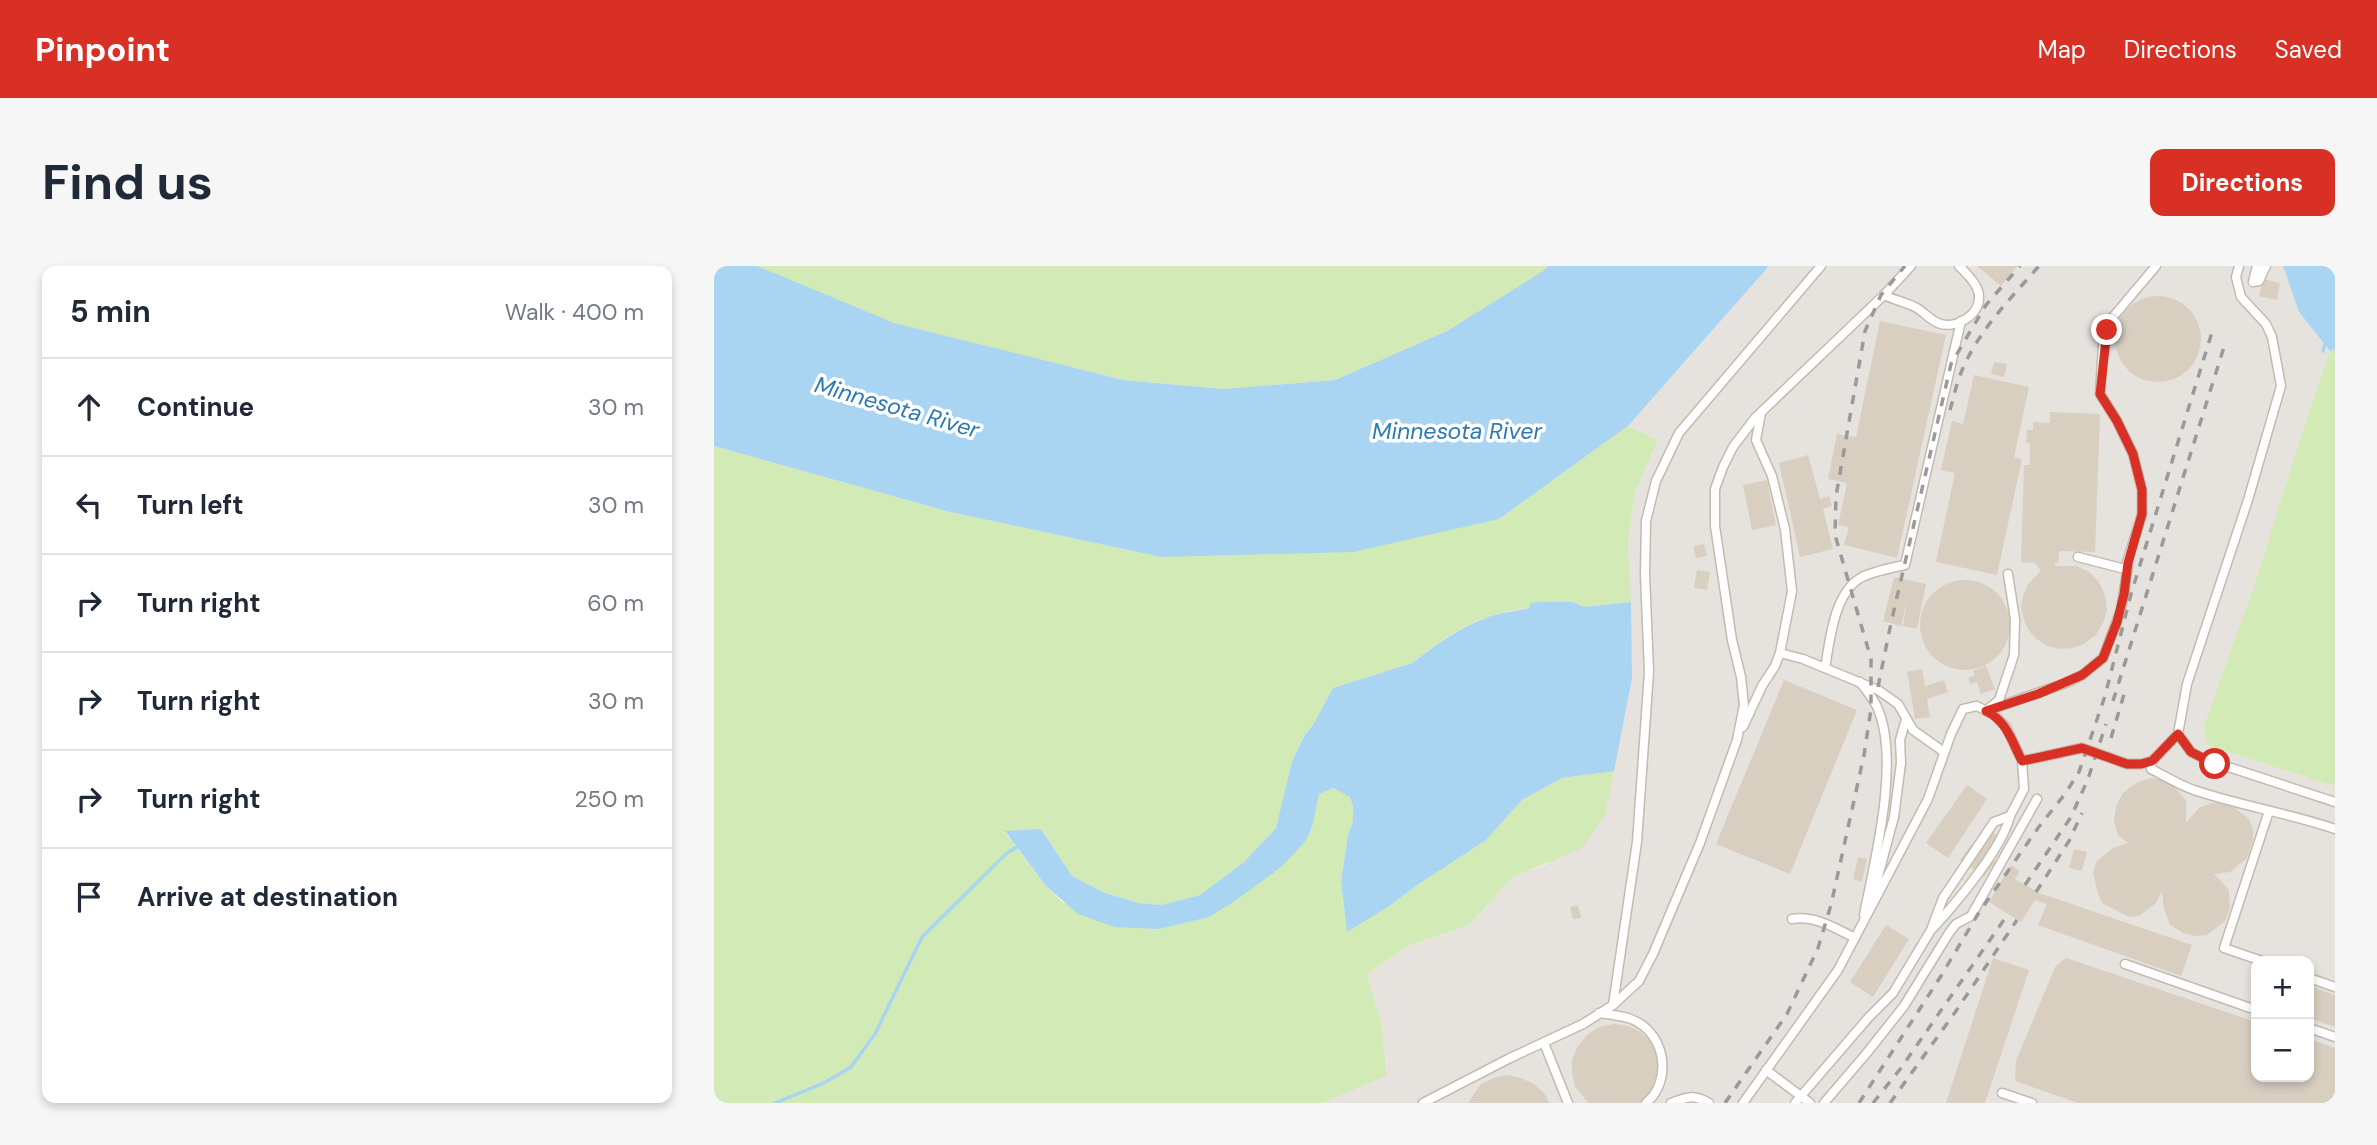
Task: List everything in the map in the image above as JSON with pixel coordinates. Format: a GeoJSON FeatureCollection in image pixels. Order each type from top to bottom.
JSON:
{"type":"FeatureCollection","features":[{"type":"Feature","properties":{"kind":"lane"},"geometry":{"type":"LineString","coordinates":[[1613,1004],[1637,842],[1649,672],[1646,521],[1656,481],[1679,433],[1821,266]]}},
{"type":"Feature","properties":{"kind":"lane"},"geometry":{"type":"LineString","coordinates":[[1737,740],[1744,705],[1717,538],[1715,489],[1733,447],[1761,412],[1911,266]]}},
{"type":"Feature","properties":{"kind":"lane"},"geometry":{"type":"LineString","coordinates":[[1884,295],[1916,307],[1939,324],[1954,324],[1975,311],[1980,299],[1976,286],[1959,266]]}},
{"type":"Feature","properties":{"kind":"lane"},"geometry":{"type":"LineString","coordinates":[[1986,711],[2066,683],[2082,675],[2103,658],[2123,602],[2128,563],[2142,514],[2142,490],[2133,454],[2100,394],[2103,346],[2112,317],[2155,266]]}},
{"type":"Feature","properties":{"kind":"lane"},"geometry":{"type":"LineString","coordinates":[[2022,761],[2082,748],[2127,764],[2141,764],[2152,761],[2178,734],[2187,684],[2248,500],[2281,386],[2272,337],[2266,324],[2241,297],[2236,276],[2239,266]]}},
{"type":"Feature","properties":{"kind":"lane"},"geometry":{"type":"LineString","coordinates":[[2257,266],[2253,282],[2259,281],[2266,266]]}},
{"type":"Feature","properties":{"kind":"lane"},"geometry":{"type":"LineString","coordinates":[[1825,668],[1839,603],[1858,579],[1874,572],[1905,565],[1961,321]]}},
{"type":"Feature","properties":{"kind":"lane"},"geometry":{"type":"LineString","coordinates":[[1423,1103],[1583,1024],[1613,1004],[1639,981],[1653,954],[1700,843],[1737,740],[1780,653],[1792,591],[1791,570],[1785,529],[1772,476],[1756,440],[1761,412]]}},
{"type":"Feature","properties":{"kind":"lane"},"geometry":{"type":"LineString","coordinates":[[1733,447],[1744,438],[1751,437],[1756,440]]}},
{"type":"Feature","properties":{"kind":"lane"},"geometry":{"type":"LineString","coordinates":[[2078,557],[2125,569],[2128,563]]}},
{"type":"Feature","properties":{"kind":"lane"},"geometry":{"type":"LineString","coordinates":[[1986,711],[1999,700],[2014,655],[2015,619],[2008,574]]}},
{"type":"Feature","properties":{"kind":"lane"},"geometry":{"type":"LineString","coordinates":[[1780,653],[1878,690],[1898,704],[1913,730],[1944,752]]}},
{"type":"Feature","properties":{"kind":"lane"},"geometry":{"type":"LineString","coordinates":[[1860,682],[1879,711],[1886,752],[1883,815],[1863,925]]}},
{"type":"Feature","properties":{"kind":"lane"},"geometry":{"type":"LineString","coordinates":[[1743,1103],[1838,970],[1928,799],[1944,752],[1963,709],[1977,706],[1994,715],[2006,727],[2022,761],[2024,789],[2010,816],[2006,831],[1956,903],[1931,930]]}},
{"type":"Feature","properties":{"kind":"lane"},"geometry":{"type":"LineString","coordinates":[[1868,915],[1894,817],[1901,763],[1900,740],[1906,719]]}},
{"type":"Feature","properties":{"kind":"lane"},"geometry":{"type":"LineString","coordinates":[[2178,734],[2191,752],[2204,759],[2335,802]]}},
{"type":"Feature","properties":{"kind":"lane"},"geometry":{"type":"LineString","coordinates":[[2152,761],[2151,769],[2176,783],[2335,829]]}},
{"type":"Feature","properties":{"kind":"lane"},"geometry":{"type":"LineString","coordinates":[[1824,1103],[1904,1006],[1956,924],[1971,916],[2037,799]]}},
{"type":"Feature","properties":{"kind":"lane"},"geometry":{"type":"LineString","coordinates":[[2251,957],[2224,948],[2269,811]]}},
{"type":"Feature","properties":{"kind":"lane"},"geometry":{"type":"LineString","coordinates":[[1798,1100],[1893,993],[1931,930],[1943,898],[1994,822],[2010,816]]}},
{"type":"Feature","properties":{"kind":"lane"},"geometry":{"type":"LineString","coordinates":[[1792,919],[1800,917],[1826,923],[1856,938]]}},
{"type":"Feature","properties":{"kind":"lane"},"geometry":{"type":"LineString","coordinates":[[2125,964],[2251,1008]]}},
{"type":"Feature","properties":{"kind":"lane"},"geometry":{"type":"LineString","coordinates":[[2314,980],[2335,987]]}},
{"type":"Feature","properties":{"kind":"lane"},"geometry":{"type":"LineString","coordinates":[[1599,1013],[1632,1020],[1643,1026],[1658,1045],[1662,1056],[1661,1081],[1657,1092],[1646,1103]]}},
{"type":"Feature","properties":{"kind":"lane"},"geometry":{"type":"LineString","coordinates":[[2314,1030],[2335,1037]]}},
{"type":"Feature","properties":{"kind":"lane"},"geometry":{"type":"LineString","coordinates":[[1544,1043],[1568,1103]]}},
{"type":"Feature","properties":{"kind":"lane"},"geometry":{"type":"LineString","coordinates":[[1766,1070],[1798,1100],[1810,1103]]}},
{"type":"Feature","properties":{"kind":"lane"},"geometry":{"type":"LineString","coordinates":[[2002,1093],[2032,1103]]}},
{"type":"Feature","properties":{"kind":"lane"},"geometry":{"type":"LineString","coordinates":[[1671,1103],[1698,1097],[1709,1103]]}},
{"type":"Feature","properties":{"kind":"shaded area"},"geometry":{"type":"Polygon","coordinates":[[[1769,266],[2283,266],[2299,312],[2330,351],[2309,411],[2208,745],[2335,786],[2335,1103],[1323,1103],[1387,1074],[1381,1022],[1367,974],[1410,945],[1468,926],[1513,877],[1547,864],[1632,678],[1628,541],[1635,492],[1658,440],[1628,426],[1769,266]]]}},
{"type":"Feature","properties":{"kind":"green space"},"geometry":{"type":"Polygon","coordinates":[[[714,266],[1549,266],[1447,331],[1335,380],[1224,389],[1123,380],[1020,355],[1020,382],[714,266]]]}},
{"type":"Feature","properties":{"kind":"green space"},"geometry":{"type":"Polygon","coordinates":[[[2335,349],[2335,786],[2207,745],[2204,726],[2256,581],[2309,411],[2330,351],[2335,349]]]}},
{"type":"Feature","properties":{"kind":"green space"},"geometry":{"type":"Polygon","coordinates":[[[1628,426],[1658,440],[1635,492],[1628,541],[1631,602],[1584,607],[1573,602],[1491,616],[1459,630],[1412,663],[1333,688],[1313,725],[1303,737],[1276,828],[1244,862],[1200,895],[1161,905],[1139,903],[1105,893],[1072,876],[1041,829],[1005,832],[1046,886],[1063,903],[1194,920],[1209,917],[1316,808],[1319,793],[1333,788],[1351,797],[1353,806],[1353,822],[1348,834],[1341,881],[1347,931],[1391,905],[1486,840],[1522,800],[1562,778],[1614,771],[1605,815],[1582,848],[1513,877],[1468,926],[1410,945],[1367,974],[1381,1022],[1387,1075],[1323,1103],[714,1103],[714,446],[950,512],[1161,557],[1499,519],[1628,426]]]}},
{"type":"Feature","properties":{"kind":"water","name":"Minnesota River"},"geometry":{"type":"Polygon","coordinates":[[[714,266],[757,266],[894,323],[1123,380],[1224,389],[1335,380],[1447,331],[1549,266],[1769,266],[1628,426],[1499,519],[1353,552],[1161,557],[950,512],[714,446],[714,266]]]}},
{"type":"Feature","properties":{"kind":"water"},"geometry":{"type":"Polygon","coordinates":[[[2283,266],[2335,266],[2335,349],[2330,351],[2299,312],[2283,266]]]}},
{"type":"Feature","properties":{"kind":"water"},"geometry":{"type":"Polygon","coordinates":[[[1573,602],[1584,607],[1631,602],[1632,678],[1614,771],[1562,778],[1522,800],[1486,840],[1347,932],[1341,881],[1348,834],[1353,822],[1353,806],[1350,797],[1333,788],[1319,794],[1312,827],[1305,842],[1281,867],[1209,917],[1159,929],[1115,927],[1078,914],[1046,886],[1005,831],[1041,829],[1072,876],[1105,893],[1139,903],[1161,905],[1200,895],[1244,862],[1276,828],[1292,762],[1304,736],[1333,688],[1412,663],[1469,625],[1496,615],[1529,608],[1531,603],[1573,602]]]}},
{"type":"Feature","properties":{"kind":"building"},"geometry":{"type":"Polygon","coordinates":[[[1977,266],[2017,266],[2001,286],[1977,266]]]}},
{"type":"Feature","properties":{"kind":"building"},"geometry":{"type":"Polygon","coordinates":[[[2263,279],[2280,283],[2277,300],[2259,296],[2263,279]]]}},
{"type":"Feature","properties":{"kind":"building"},"geometry":{"type":"Polygon","coordinates":[[[2158,296],[2174,300],[2188,309],[2197,323],[2201,339],[2197,355],[2188,369],[2174,378],[2158,382],[2142,378],[2128,369],[2119,355],[2115,339],[2119,323],[2128,309],[2142,300],[2158,296]]]}},
{"type":"Feature","properties":{"kind":"building"},"geometry":{"type":"Polygon","coordinates":[[[1880,321],[1946,335],[1897,558],[1844,545],[1849,527],[1838,525],[1847,483],[1828,479],[1837,434],[1856,437],[1880,321]]]}},
{"type":"Feature","properties":{"kind":"building"},"geometry":{"type":"Polygon","coordinates":[[[1994,362],[2007,364],[2004,377],[1991,374],[1994,362]]]}},
{"type":"Feature","properties":{"kind":"building"},"geometry":{"type":"Polygon","coordinates":[[[1974,375],[2029,387],[2014,457],[2022,459],[1997,575],[1936,562],[1955,473],[1941,470],[1952,421],[1963,424],[1974,375]]]}},
{"type":"Feature","properties":{"kind":"building"},"geometry":{"type":"Polygon","coordinates":[[[2050,412],[2100,414],[2095,552],[2059,551],[2058,563],[2055,563],[2055,566],[2076,566],[2089,572],[2099,582],[2105,595],[2107,610],[2096,635],[2084,644],[2060,649],[2048,646],[2029,631],[2021,608],[2028,584],[2041,571],[2035,563],[2021,562],[2024,465],[2030,465],[2027,430],[2033,430],[2033,422],[2050,423],[2050,412]]]}},
{"type":"Feature","properties":{"kind":"building"},"geometry":{"type":"Polygon","coordinates":[[[1808,455],[1820,499],[1829,496],[1832,506],[1823,509],[1833,549],[1800,557],[1779,463],[1808,455]]]}},
{"type":"Feature","properties":{"kind":"building"},"geometry":{"type":"Polygon","coordinates":[[[1767,480],[1776,525],[1752,530],[1743,485],[1767,480]]]}},
{"type":"Feature","properties":{"kind":"building"},"geometry":{"type":"Polygon","coordinates":[[[1704,544],[1707,556],[1696,558],[1693,546],[1704,544]]]}},
{"type":"Feature","properties":{"kind":"building"},"geometry":{"type":"Polygon","coordinates":[[[1697,570],[1710,572],[1707,590],[1694,588],[1697,570]]]}},
{"type":"Feature","properties":{"kind":"building"},"geometry":{"type":"Polygon","coordinates":[[[1894,577],[1926,584],[1917,629],[1903,626],[1907,601],[1901,626],[1883,621],[1894,577]]]}},
{"type":"Feature","properties":{"kind":"building"},"geometry":{"type":"Polygon","coordinates":[[[1965,580],[1982,583],[1997,593],[2007,608],[2010,625],[2007,642],[1997,657],[1982,667],[1965,670],[1948,667],[1933,657],[1923,642],[1920,625],[1923,608],[1933,593],[1948,583],[1965,580]]]}},
{"type":"Feature","properties":{"kind":"building"},"geometry":{"type":"Polygon","coordinates":[[[1986,666],[1995,689],[1981,694],[1977,682],[1970,684],[1968,678],[1975,675],[1973,671],[1986,666]]]}},
{"type":"Feature","properties":{"kind":"building"},"geometry":{"type":"Polygon","coordinates":[[[1922,669],[1925,686],[1944,680],[1948,692],[1927,699],[1930,717],[1915,719],[1907,672],[1922,669]]]}},
{"type":"Feature","properties":{"kind":"building"},"geometry":{"type":"Polygon","coordinates":[[[1784,680],[1857,710],[1790,874],[1716,844],[1784,680]]]}},
{"type":"Feature","properties":{"kind":"building"},"geometry":{"type":"Polygon","coordinates":[[[2151,778],[2168,781],[2186,800],[2186,823],[2199,808],[2212,803],[2228,803],[2248,818],[2253,829],[2253,840],[2247,858],[2230,872],[2214,874],[2229,890],[2230,908],[2225,921],[2207,935],[2183,933],[2170,925],[2164,909],[2162,891],[2157,902],[2139,916],[2129,917],[2102,903],[2097,891],[2093,872],[2097,861],[2113,848],[2128,843],[2118,835],[2114,822],[2116,807],[2122,794],[2136,783],[2151,778]]]}},
{"type":"Feature","properties":{"kind":"building"},"geometry":{"type":"Polygon","coordinates":[[[1967,785],[1987,799],[1948,858],[1926,843],[1967,785]]]}},
{"type":"Feature","properties":{"kind":"building"},"geometry":{"type":"Polygon","coordinates":[[[1991,831],[2000,837],[1986,856],[1995,862],[1984,877],[1960,860],[1971,845],[1978,850],[1991,831]]]}},
{"type":"Feature","properties":{"kind":"building"},"geometry":{"type":"Polygon","coordinates":[[[2074,849],[2087,852],[2082,871],[2069,868],[2074,849]]]}},
{"type":"Feature","properties":{"kind":"building"},"geometry":{"type":"Polygon","coordinates":[[[1858,857],[1867,859],[1862,882],[1853,879],[1858,857]]]}},
{"type":"Feature","properties":{"kind":"building"},"geometry":{"type":"Polygon","coordinates":[[[2011,865],[2020,871],[2015,879],[2039,893],[2192,945],[2181,976],[2038,925],[2047,904],[2035,900],[2021,922],[1989,902],[2011,865]]]}},
{"type":"Feature","properties":{"kind":"building"},"geometry":{"type":"Polygon","coordinates":[[[1578,905],[1581,918],[1573,919],[1570,907],[1578,905]]]}},
{"type":"Feature","properties":{"kind":"building"},"geometry":{"type":"Polygon","coordinates":[[[1886,925],[1909,939],[1873,997],[1850,982],[1886,925]]]}},
{"type":"Feature","properties":{"kind":"building"},"geometry":{"type":"Polygon","coordinates":[[[1993,958],[2029,970],[1985,1103],[1946,1103],[1993,958]]]}},
{"type":"Feature","properties":{"kind":"building"},"geometry":{"type":"Polygon","coordinates":[[[2066,958],[2251,1020],[2251,1082],[2314,1082],[2314,1041],[2335,1048],[2335,1103],[2078,1103],[2015,1081],[2016,1061],[2055,967],[2066,958]]]}},
{"type":"Feature","properties":{"kind":"building"},"geometry":{"type":"Polygon","coordinates":[[[2314,988],[2335,995],[2335,1027],[2314,1020],[2314,988]]]}},
{"type":"Feature","properties":{"kind":"building"},"geometry":{"type":"Polygon","coordinates":[[[1614,1024],[1629,1026],[1642,1033],[1653,1044],[1659,1057],[1660,1072],[1656,1087],[1642,1103],[1589,1103],[1575,1087],[1572,1059],[1578,1046],[1587,1035],[1599,1027],[1614,1024]]]}},
{"type":"Feature","properties":{"kind":"building"},"geometry":{"type":"Polygon","coordinates":[[[1507,1075],[1534,1084],[1545,1094],[1549,1103],[1468,1103],[1480,1085],[1507,1075]]]}},
{"type":"Feature","properties":{"kind":"waterway"},"geometry":{"type":"LineString","coordinates":[[2323,351],[2326,340]]}},
{"type":"Feature","properties":{"kind":"waterway"},"geometry":{"type":"LineString","coordinates":[[775,1103],[824,1083],[851,1067],[875,1034],[922,937],[1007,853],[1017,847]]}},
{"type":"Feature","properties":{"kind":"railway"},"geometry":{"type":"LineString","coordinates":[[1725,1103],[1787,1014],[1818,948],[1831,905],[1864,755],[1871,709],[1871,659],[1835,535],[1836,496],[1865,331],[1881,295],[1905,266]]}},
{"type":"Feature","properties":{"kind":"railway"},"geometry":{"type":"LineString","coordinates":[[1878,687],[1951,364],[1986,305],[2020,266]]}},
{"type":"Feature","properties":{"kind":"railway"},"geometry":{"type":"LineString","coordinates":[[1950,410],[1961,373],[1978,340],[2039,266]]}},
{"type":"Feature","properties":{"kind":"railway"},"geometry":{"type":"LineString","coordinates":[[1859,1103],[1978,914],[2079,772],[2105,696],[2131,594],[2213,329]]}},
{"type":"Feature","properties":{"kind":"railway"},"geometry":{"type":"LineString","coordinates":[[2113,701],[2224,347]]}},
{"type":"Feature","properties":{"kind":"railway"},"geometry":{"type":"LineString","coordinates":[[2111,738],[2125,691]]}},
{"type":"Feature","properties":{"kind":"railway"},"geometry":{"type":"LineString","coordinates":[[2025,885],[2071,817],[2088,779],[2106,724]]}},
{"type":"Feature","properties":{"kind":"railway"},"geometry":{"type":"LineString","coordinates":[[2036,892],[2069,841],[2082,813]]}},
{"type":"Feature","properties":{"kind":"railway"},"geometry":{"type":"LineString","coordinates":[[1873,1103],[1901,1068],[2008,914]]}},
{"type":"Feature","properties":{"kind":"railway"},"geometry":{"type":"LineString","coordinates":[[1890,1103],[2017,920]]}},
{"type":"Feature","properties":{"kind":"route"},"geometry":{"type":"LineString","coordinates":[[2107,330],[2103,346],[2100,394],[2133,454],[2142,490],[2142,514],[2128,563],[2117,622],[2103,658],[2082,675],[2038,694],[1986,711],[2006,727],[2022,761],[2082,748],[2127,764],[2141,764],[2152,761],[2178,734],[2191,752],[2215,764]]}}]}
